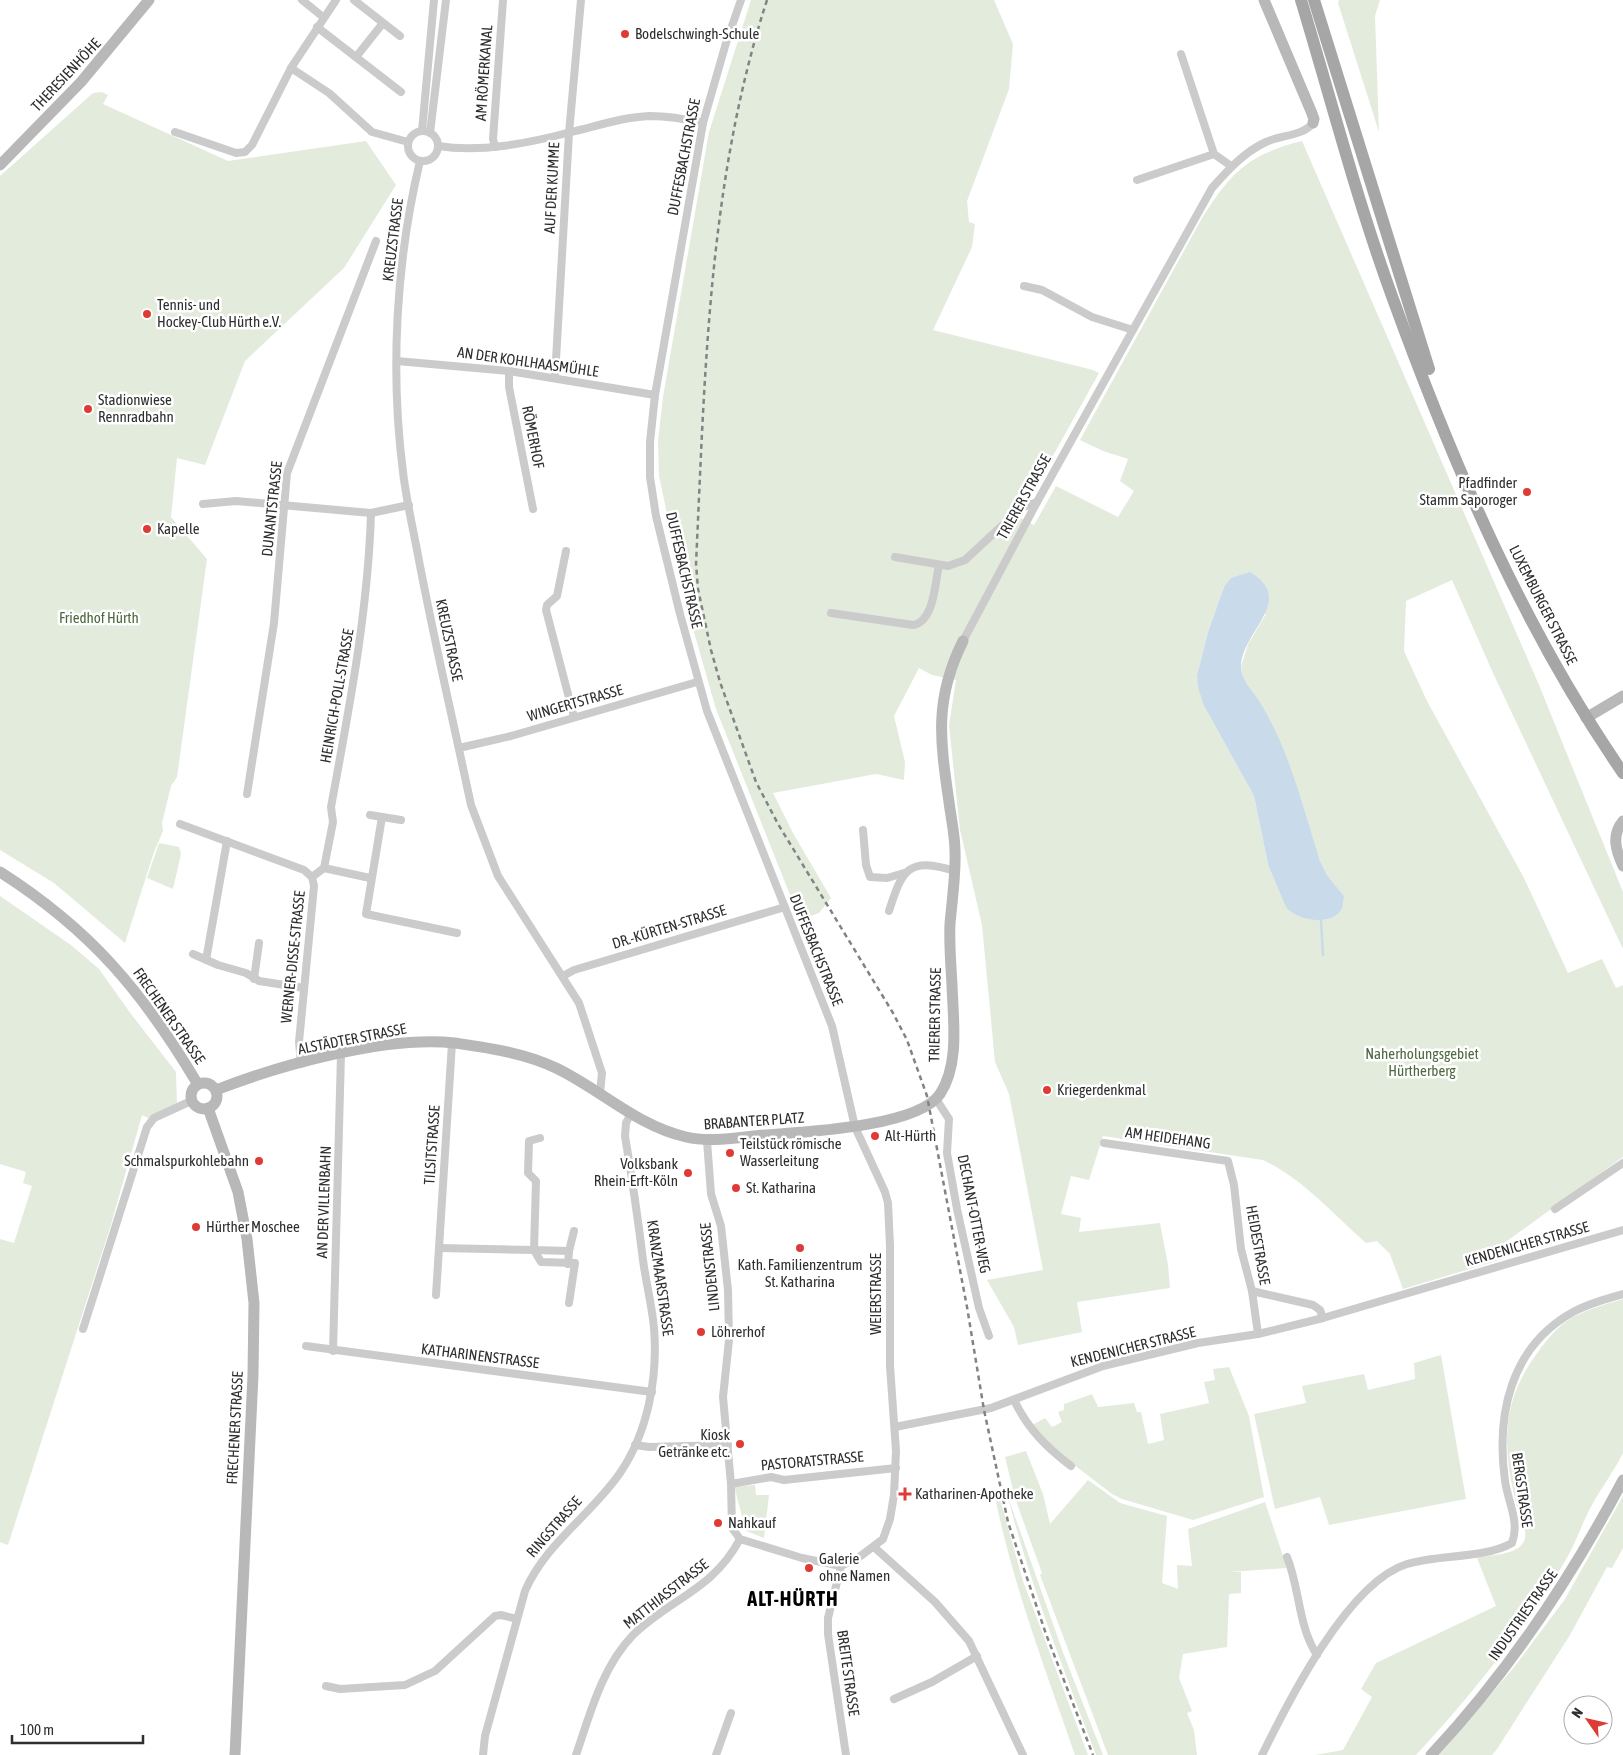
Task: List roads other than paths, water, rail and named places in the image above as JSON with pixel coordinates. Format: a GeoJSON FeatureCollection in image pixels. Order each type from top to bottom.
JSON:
{"type":"FeatureCollection","features":[{"type":"Feature","properties":{"kind":"main road"},"geometry":{"type":"LineString","coordinates":[[1301,0],[1392,298],[1450,443]]}},
{"type":"Feature","properties":{"kind":"main road"},"geometry":{"type":"LineString","coordinates":[[1314,0],[1450,443]]}},
{"type":"Feature","properties":{"kind":"main road","name":"LUXEMBURGER STRASSE"},"geometry":{"type":"LineString","coordinates":[[1450,443],[1517,596],[1553,663],[1586,718],[1623,773]]}},
{"type":"Feature","properties":{"kind":"street","name":"THERESIENHÖHE"},"geometry":{"type":"LineString","coordinates":[[0,165],[82,82],[149,0]]}},
{"type":"Feature","properties":{"kind":"street"},"geometry":{"type":"LineString","coordinates":[[302,0],[323,17]]}},
{"type":"Feature","properties":{"kind":"street"},"geometry":{"type":"LineString","coordinates":[[175,132],[236,153],[245,152],[252,145],[291,68],[336,0]]}},
{"type":"Feature","properties":{"kind":"street"},"geometry":{"type":"LineString","coordinates":[[354,0],[400,36]]}},
{"type":"Feature","properties":{"kind":"street"},"geometry":{"type":"LineString","coordinates":[[426,132],[434,0]]}},
{"type":"Feature","properties":{"kind":"street"},"geometry":{"type":"LineString","coordinates":[[426,132],[446,0]]}},
{"type":"Feature","properties":{"kind":"street","name":"AM RÖMERKANAL"},"geometry":{"type":"LineString","coordinates":[[495,147],[503,0]]}},
{"type":"Feature","properties":{"kind":"street","name":"AUF DER KUMME"},"geometry":{"type":"LineString","coordinates":[[555,377],[569,133],[581,0]]}},
{"type":"Feature","properties":{"kind":"street","name":"DUFFESBACHSTRASSE"},"geometry":{"type":"LineString","coordinates":[[741,0],[710,93],[703,123],[655,395],[650,442],[652,486],[656,516],[707,711],[832,1026],[855,1127]]}},
{"type":"Feature","properties":{"kind":"street"},"geometry":{"type":"LineString","coordinates":[[1264,0],[1311,111],[1314,119],[1313,123]]}},
{"type":"Feature","properties":{"kind":"street"},"geometry":{"type":"LineString","coordinates":[[356,57],[383,23]]}},
{"type":"Feature","properties":{"kind":"street"},"geometry":{"type":"LineString","coordinates":[[317,27],[401,92]]}},
{"type":"Feature","properties":{"kind":"street"},"geometry":{"type":"LineString","coordinates":[[1181,54],[1214,154],[1232,166]]}},
{"type":"Feature","properties":{"kind":"street"},"geometry":{"type":"LineString","coordinates":[[291,68],[329,93],[372,132],[408,142]]}},
{"type":"Feature","properties":{"kind":"street"},"geometry":{"type":"LineString","coordinates":[[438,146],[495,147],[569,133],[621,119],[650,116],[676,117],[703,123]]}},
{"type":"Feature","properties":{"kind":"street","name":"TRIERER STRASSE"},"geometry":{"type":"LineString","coordinates":[[936,1099],[946,1083],[951,1062],[953,1031],[950,928],[955,847],[940,728],[945,686],[963,641],[1037,502],[1212,188],[1232,166],[1250,151],[1267,141],[1308,129],[1313,123]]}},
{"type":"Feature","properties":{"kind":"street"},"geometry":{"type":"LineString","coordinates":[[426,132],[436,140],[438,146],[433,157],[420,161],[410,155],[408,142],[413,134],[426,132]]}},
{"type":"Feature","properties":{"kind":"street"},"geometry":{"type":"LineString","coordinates":[[1137,180],[1214,154]]}},
{"type":"Feature","properties":{"kind":"street","name":"KREUZSTRASSE"},"geometry":{"type":"LineString","coordinates":[[420,161],[411,204],[401,286],[397,360],[399,432],[409,506],[437,656],[471,805],[488,855],[498,876],[579,1003],[602,1073],[600,1093]]}},
{"type":"Feature","properties":{"kind":"street","name":"DUNANTSTRASSE"},"geometry":{"type":"LineString","coordinates":[[247,794],[274,624],[286,504],[287,473],[290,458],[376,241]]}},
{"type":"Feature","properties":{"kind":"street"},"geometry":{"type":"LineString","coordinates":[[1024,286],[1042,290],[1092,317],[1133,330]]}},
{"type":"Feature","properties":{"kind":"street","name":"AN DER KOHLHAASMÜHLE"},"geometry":{"type":"LineString","coordinates":[[397,360],[555,377],[655,395]]}},
{"type":"Feature","properties":{"kind":"street","name":"RÖMERHOF"},"geometry":{"type":"LineString","coordinates":[[508,371],[509,387],[533,509]]}},
{"type":"Feature","properties":{"kind":"street"},"geometry":{"type":"LineString","coordinates":[[203,504],[236,501],[371,513],[409,506]]}},
{"type":"Feature","properties":{"kind":"street"},"geometry":{"type":"LineString","coordinates":[[895,557],[954,566],[965,560],[1021,508],[1037,502]]}},
{"type":"Feature","properties":{"kind":"street","name":"HEINRICH-POLL-STRASSE"},"geometry":{"type":"LineString","coordinates":[[324,868],[333,822],[331,806],[362,636],[368,591],[371,513]]}},
{"type":"Feature","properties":{"kind":"street"},"geometry":{"type":"LineString","coordinates":[[566,551],[557,596],[547,605],[546,610],[574,717]]}},
{"type":"Feature","properties":{"kind":"street"},"geometry":{"type":"LineString","coordinates":[[831,612],[913,625],[920,624],[925,619],[929,608],[939,565]]}},
{"type":"Feature","properties":{"kind":"street","name":"WINGERTSTRASSE"},"geometry":{"type":"LineString","coordinates":[[459,748],[698,682]]}},
{"type":"Feature","properties":{"kind":"street"},"geometry":{"type":"LineString","coordinates":[[1586,718],[1623,696]]}},
{"type":"Feature","properties":{"kind":"street"},"geometry":{"type":"LineString","coordinates":[[370,815],[401,820]]}},
{"type":"Feature","properties":{"kind":"street"},"geometry":{"type":"LineString","coordinates":[[382,817],[370,878],[366,914],[457,933]]}},
{"type":"Feature","properties":{"kind":"street"},"geometry":{"type":"LineString","coordinates":[[1621,862],[1616,837],[1623,822]]}},
{"type":"Feature","properties":{"kind":"street","name":"WERNER-DISSE-STRASSE"},"geometry":{"type":"LineString","coordinates":[[180,824],[304,870],[312,877],[314,886],[299,1042],[301,1064]]}},
{"type":"Feature","properties":{"kind":"street"},"geometry":{"type":"LineString","coordinates":[[863,830],[866,865],[870,877],[887,878],[910,868],[932,865],[955,871]]}},
{"type":"Feature","properties":{"kind":"street"},"geometry":{"type":"LineString","coordinates":[[206,960],[227,841]]}},
{"type":"Feature","properties":{"kind":"street"},"geometry":{"type":"LineString","coordinates":[[1621,862],[1623,844]]}},
{"type":"Feature","properties":{"kind":"street"},"geometry":{"type":"LineString","coordinates":[[312,877],[324,868],[370,878]]}},
{"type":"Feature","properties":{"kind":"street","name":"FRECHENER STRASSE"},"geometry":{"type":"LineString","coordinates":[[0,872],[54,910],[107,958],[140,995],[170,1038],[197,1084]]}},
{"type":"Feature","properties":{"kind":"street"},"geometry":{"type":"LineString","coordinates":[[889,911],[904,872]]}},
{"type":"Feature","properties":{"kind":"street","name":"DR.-KÜRTEN-STRASSE"},"geometry":{"type":"LineString","coordinates":[[563,976],[574,970],[785,907]]}},
{"type":"Feature","properties":{"kind":"street"},"geometry":{"type":"LineString","coordinates":[[254,979],[259,943]]}},
{"type":"Feature","properties":{"kind":"street"},"geometry":{"type":"LineString","coordinates":[[192,954],[246,973],[254,979],[304,988]]}},
{"type":"Feature","properties":{"kind":"street","name":"ALSTÄDTER STRASSE"},"geometry":{"type":"LineString","coordinates":[[216,1090],[341,1054],[401,1043],[452,1043],[519,1055],[557,1068],[631,1113]]}},
{"type":"Feature","properties":{"kind":"street","name":"TILSITSTRASSE"},"geometry":{"type":"LineString","coordinates":[[436,1295],[452,1043]]}},
{"type":"Feature","properties":{"kind":"street","name":"AN DER VILLENBAHN"},"geometry":{"type":"LineString","coordinates":[[333,1351],[341,1054]]}},
{"type":"Feature","properties":{"kind":"street"},"geometry":{"type":"LineString","coordinates":[[206,1082],[216,1090],[217,1099],[208,1108],[196,1107],[191,1102],[191,1091],[197,1084],[206,1082]]}},
{"type":"Feature","properties":{"kind":"street"},"geometry":{"type":"LineString","coordinates":[[855,1127],[913,1112],[929,1106],[936,1099]]}},
{"type":"Feature","properties":{"kind":"street","name":"DECHANT-OTTER-WEG"},"geometry":{"type":"LineString","coordinates":[[936,1099],[949,1119],[947,1153],[957,1209],[979,1308],[989,1336]]}},
{"type":"Feature","properties":{"kind":"street"},"geometry":{"type":"LineString","coordinates":[[83,1329],[147,1127],[154,1118],[191,1102]]}},
{"type":"Feature","properties":{"kind":"street","name":"FRECHENER STRASSE"},"geometry":{"type":"LineString","coordinates":[[208,1108],[238,1192],[247,1240],[254,1303],[253,1375],[235,1755]]}},
{"type":"Feature","properties":{"kind":"street","name":"BRABANTER PLATZ"},"geometry":{"type":"LineString","coordinates":[[631,1113],[666,1131],[707,1140],[855,1127]]}},
{"type":"Feature","properties":{"kind":"street","name":"KRANZMAARSTRASSE"},"geometry":{"type":"LineString","coordinates":[[631,1113],[626,1123],[625,1136],[654,1327],[656,1362],[652,1392],[635,1445]]}},
{"type":"Feature","properties":{"kind":"street","name":"WEIERSTRASSE"},"geometry":{"type":"LineString","coordinates":[[855,1127],[885,1192],[888,1203],[890,1246],[890,1366],[896,1468],[890,1519],[882,1538],[874,1547]]}},
{"type":"Feature","properties":{"kind":"street"},"geometry":{"type":"LineString","coordinates":[[540,1138],[529,1141],[528,1173],[536,1181],[534,1250],[537,1259],[541,1262],[575,1263],[570,1303]]}},
{"type":"Feature","properties":{"kind":"street","name":"LINDENSTRASSE"},"geometry":{"type":"LineString","coordinates":[[707,1140],[711,1194],[721,1226],[728,1290],[729,1340],[723,1397],[731,1484],[732,1528],[740,1539]]}},
{"type":"Feature","properties":{"kind":"street","name":"AM HEIDEHANG"},"geometry":{"type":"LineString","coordinates":[[1104,1143],[1228,1161]]}},
{"type":"Feature","properties":{"kind":"street","name":"HEIDESTRASSE"},"geometry":{"type":"LineString","coordinates":[[1228,1161],[1234,1184],[1241,1249],[1252,1292],[1258,1334]]}},
{"type":"Feature","properties":{"kind":"street"},"geometry":{"type":"LineString","coordinates":[[1555,1209],[1623,1163]]}},
{"type":"Feature","properties":{"kind":"street","name":"KENDENICHER STRASSE"},"geometry":{"type":"LineString","coordinates":[[895,1427],[980,1411],[1103,1366],[1198,1344],[1258,1334],[1323,1318],[1623,1230]]}},
{"type":"Feature","properties":{"kind":"street"},"geometry":{"type":"LineString","coordinates":[[568,1264],[568,1251],[574,1231]]}},
{"type":"Feature","properties":{"kind":"street"},"geometry":{"type":"LineString","coordinates":[[439,1248],[568,1251]]}},
{"type":"Feature","properties":{"kind":"street"},"geometry":{"type":"LineString","coordinates":[[1252,1292],[1313,1306],[1318,1308],[1323,1318]]}},
{"type":"Feature","properties":{"kind":"street","name":"BERGSTRASSE"},"geometry":{"type":"LineString","coordinates":[[1262,1755],[1284,1710],[1317,1655],[1354,1606],[1372,1587],[1391,1571],[1424,1559],[1495,1549],[1512,1543],[1515,1523],[1506,1487],[1501,1431],[1504,1407],[1511,1385],[1523,1361],[1554,1326],[1589,1304],[1623,1294]]}},
{"type":"Feature","properties":{"kind":"street","name":"KATHARINENSTRASSE"},"geometry":{"type":"LineString","coordinates":[[306,1346],[652,1392]]}},
{"type":"Feature","properties":{"kind":"street"},"geometry":{"type":"LineString","coordinates":[[1014,1400],[1027,1424],[1039,1439],[1071,1466]]}},
{"type":"Feature","properties":{"kind":"street"},"geometry":{"type":"LineString","coordinates":[[635,1445],[649,1447],[728,1445]]}},
{"type":"Feature","properties":{"kind":"street","name":"RINGSTRASSE"},"geometry":{"type":"LineString","coordinates":[[483,1755],[484,1736],[525,1591],[541,1562],[618,1475],[635,1445]]}},
{"type":"Feature","properties":{"kind":"street","name":"PASTORATSTRASSE"},"geometry":{"type":"LineString","coordinates":[[731,1484],[771,1477],[784,1480],[896,1468]]}},
{"type":"Feature","properties":{"kind":"street","name":"INDUSTRIESTRASSE"},"geometry":{"type":"LineString","coordinates":[[1430,1755],[1473,1707],[1531,1634],[1574,1568],[1623,1480]]}},
{"type":"Feature","properties":{"kind":"street"},"geometry":{"type":"LineString","coordinates":[[740,1539],[802,1558],[842,1566],[874,1547],[935,1602],[969,1641],[1023,1755]]}},
{"type":"Feature","properties":{"kind":"street","name":"MATTHIASSTRASSE"},"geometry":{"type":"LineString","coordinates":[[576,1755],[594,1703],[619,1653],[633,1636],[650,1621],[710,1579],[727,1561],[740,1539]]}},
{"type":"Feature","properties":{"kind":"street"},"geometry":{"type":"LineString","coordinates":[[1287,1557],[1298,1593],[1306,1634],[1317,1655]]}},
{"type":"Feature","properties":{"kind":"street","name":"BREITE STRASSE"},"geometry":{"type":"LineString","coordinates":[[842,1566],[828,1618],[828,1634],[846,1755]]}},
{"type":"Feature","properties":{"kind":"street"},"geometry":{"type":"LineString","coordinates":[[326,1686],[340,1689],[405,1686],[435,1671],[496,1616],[501,1615],[517,1619]]}},
{"type":"Feature","properties":{"kind":"street"},"geometry":{"type":"LineString","coordinates":[[894,1699],[932,1682],[977,1656]]}},
{"type":"Feature","properties":{"kind":"street"},"geometry":{"type":"LineString","coordinates":[[716,1755],[731,1713]]}},
{"type":"Feature","properties":{"kind":"water"},"geometry":{"type":"Polygon","coordinates":[[[1250,572],[1263,583],[1269,594],[1268,606],[1243,655],[1242,673],[1280,741],[1295,781],[1320,861],[1327,875],[1344,896],[1342,908],[1337,914],[1323,920],[1298,916],[1286,907],[1268,864],[1254,796],[1204,706],[1198,687],[1197,675],[1208,632],[1224,587],[1231,578],[1250,572]]]}},
{"type":"Feature","properties":{"kind":"waterway"},"geometry":{"type":"LineString","coordinates":[[1321,921],[1323,955]]}},
{"type":"Feature","properties":{"kind":"railway"},"geometry":{"type":"LineString","coordinates":[[767,0],[747,69],[732,138],[721,208],[707,350],[696,564],[698,589],[720,682],[756,782],[778,824],[893,1013],[907,1040],[927,1096],[967,1307],[984,1410],[1008,1522],[1046,1634],[1093,1755]]}},
{"type":"Feature","properties":{"kind":"place","name":"Bodelschwingh-Schule"},"geometry":{"type":"Point","coordinates":[625,34]}},
{"type":"Feature","properties":{"kind":"place","name":"Tennis- und Hockey-Club Hürth e.V."},"geometry":{"type":"Point","coordinates":[147,314]}},
{"type":"Feature","properties":{"kind":"place","name":"Stadionwiese Rennradbahn"},"geometry":{"type":"Point","coordinates":[88,409]}},
{"type":"Feature","properties":{"kind":"place","name":"Pfadfinder Stamm Saporoger"},"geometry":{"type":"Point","coordinates":[1527,492]}},
{"type":"Feature","properties":{"kind":"place","name":"Kapelle"},"geometry":{"type":"Point","coordinates":[147,529]}},
{"type":"Feature","properties":{"kind":"place","name":"Kriegerdenkmal"},"geometry":{"type":"Point","coordinates":[1047,1090]}},
{"type":"Feature","properties":{"kind":"place","name":"Alt-Hürth"},"geometry":{"type":"Point","coordinates":[875,1136]}},
{"type":"Feature","properties":{"kind":"place","name":"Teilstück römische Wasserleitung"},"geometry":{"type":"Point","coordinates":[730,1153]}},
{"type":"Feature","properties":{"kind":"place","name":"Schmalspurkohlebahn"},"geometry":{"type":"Point","coordinates":[259,1161]}},
{"type":"Feature","properties":{"kind":"place","name":"Volksbank Rhein-Erft-Köln"},"geometry":{"type":"Point","coordinates":[688,1173]}},
{"type":"Feature","properties":{"kind":"place","name":"St. Katharina"},"geometry":{"type":"Point","coordinates":[736,1188]}},
{"type":"Feature","properties":{"kind":"place","name":"Hürther Moschee"},"geometry":{"type":"Point","coordinates":[196,1227]}},
{"type":"Feature","properties":{"kind":"place","name":"Kath. Familienzentrum St. Katharina"},"geometry":{"type":"Point","coordinates":[800,1248]}},
{"type":"Feature","properties":{"kind":"place","name":"Löhrerhof"},"geometry":{"type":"Point","coordinates":[701,1332]}},
{"type":"Feature","properties":{"kind":"place","name":"Kiosk Getränke etc."},"geometry":{"type":"Point","coordinates":[740,1444]}},
{"type":"Feature","properties":{"kind":"place","name":"Katharinen-Apotheke"},"geometry":{"type":"Point","coordinates":[905,1494]}},
{"type":"Feature","properties":{"kind":"place","name":"Nahkauf"},"geometry":{"type":"Point","coordinates":[718,1523]}},
{"type":"Feature","properties":{"kind":"place","name":"Galerie ohne Namen"},"geometry":{"type":"Point","coordinates":[809,1568]}},
{"type":"Feature","properties":{"kind":"district","name":"ALT-HÜRTH"},"geometry":{"type":"Point","coordinates":[793,1599]}},
{"type":"Feature","properties":{"kind":"park label","name":"Friedhof Hürth"},"geometry":{"type":"Point","coordinates":[99,618]}},
{"type":"Feature","properties":{"kind":"park label","name":"Naherholungsgebiet Hürtherberg"},"geometry":{"type":"Point","coordinates":[1422,1062]}}]}
